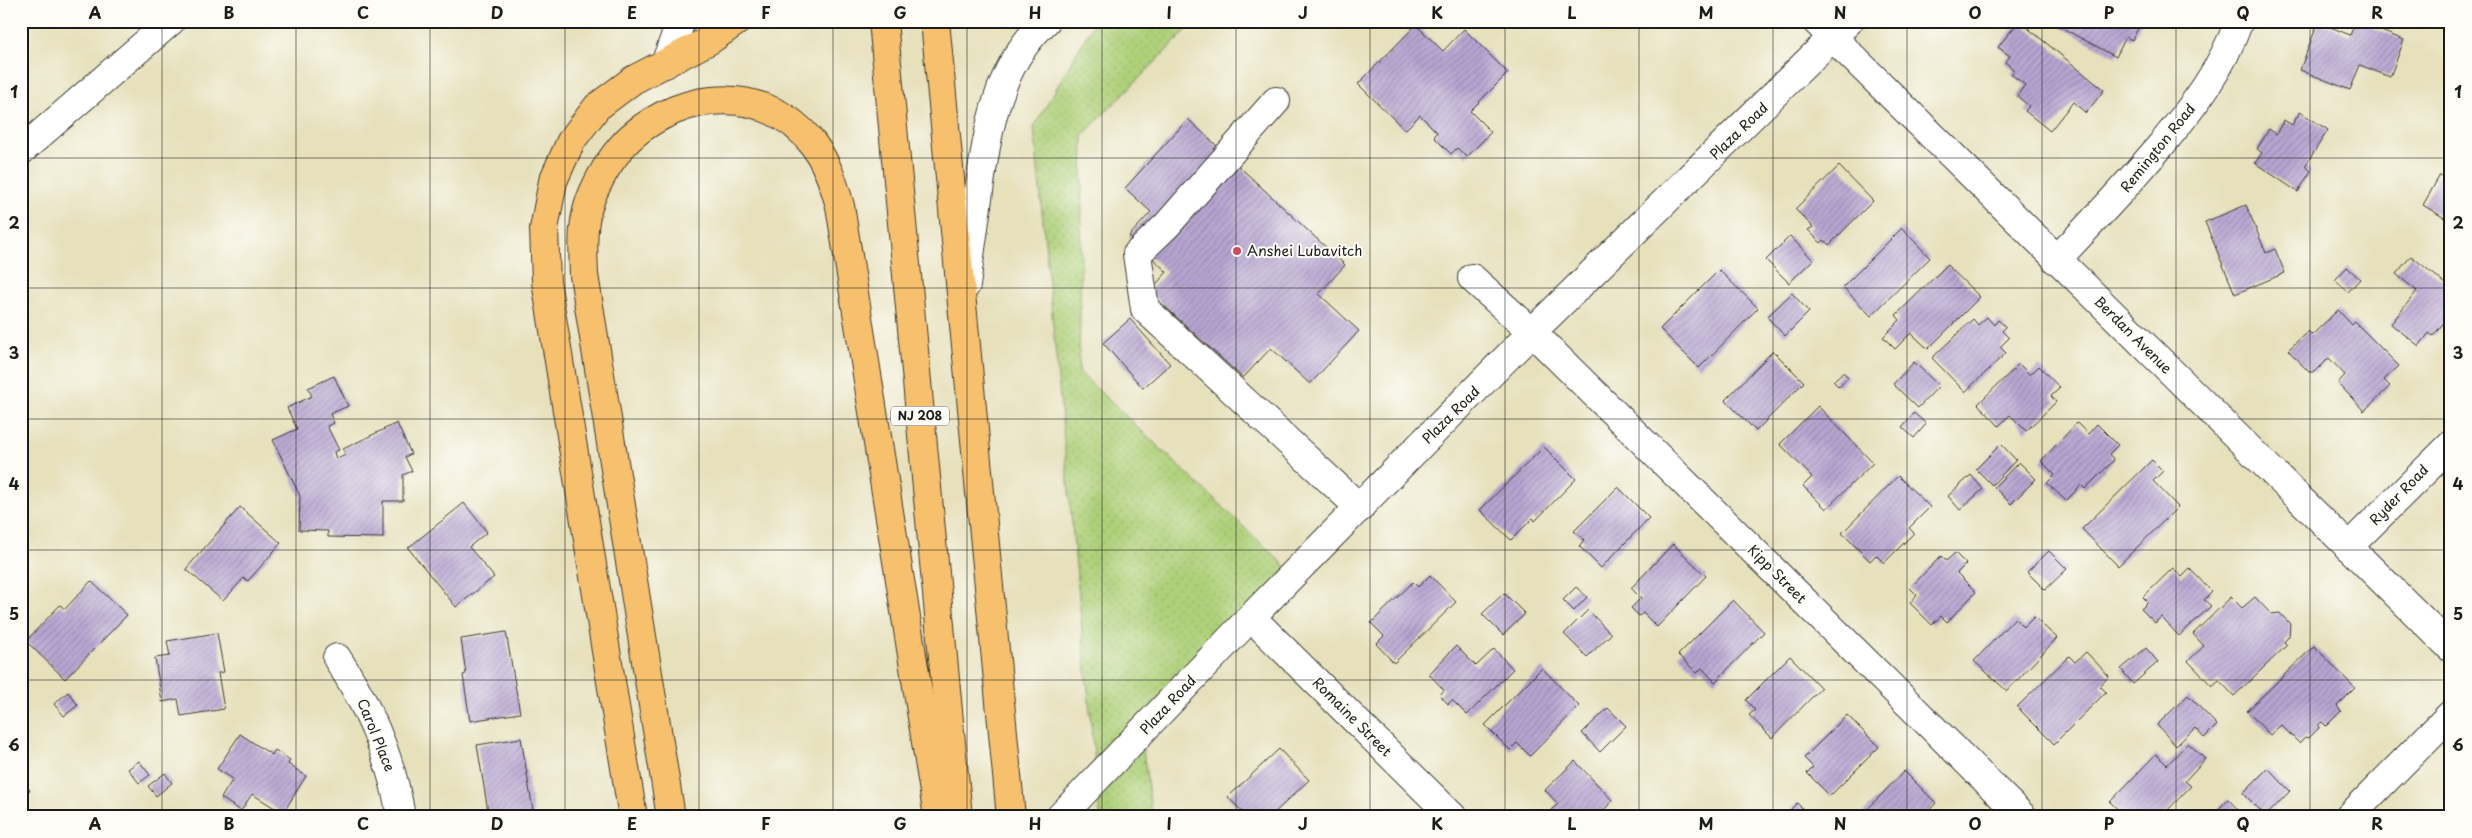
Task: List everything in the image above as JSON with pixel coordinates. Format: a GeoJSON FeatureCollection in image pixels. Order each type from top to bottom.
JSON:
{"type":"FeatureCollection","features":[{"type":"Feature","properties":{"kind":"highway"},"geometry":{"type":"LineString","coordinates":[[633,817],[546,281],[544,229],[553,180],[571,141],[597,107],[632,80],[710,40],[737,21]]}},
{"type":"Feature","properties":{"kind":"highway","name":"NJ 208"},"geometry":{"type":"LineString","coordinates":[[883,21],[951,815]]}},
{"type":"Feature","properties":{"kind":"highway"},"geometry":{"type":"LineString","coordinates":[[935,21],[1011,817]]}},
{"type":"Feature","properties":{"kind":"highway"},"geometry":{"type":"LineString","coordinates":[[671,817],[584,275],[583,235],[592,195],[608,164],[630,138],[666,114],[689,105],[720,99],[755,104],[785,119],[812,143],[830,173],[840,206],[951,815]]}},
{"type":"Feature","properties":{"kind":"street"},"geometry":{"type":"LineString","coordinates":[[21,151],[171,21]]}},
{"type":"Feature","properties":{"kind":"street"},"geometry":{"type":"LineString","coordinates":[[665,64],[681,21]]}},
{"type":"Feature","properties":{"kind":"street"},"geometry":{"type":"LineString","coordinates":[[962,309],[985,149],[995,103],[1010,66],[1036,31],[1046,21]]}},
{"type":"Feature","properties":{"kind":"street","name":"Remington Road"},"geometry":{"type":"LineString","coordinates":[[2056,260],[2120,194],[2203,94],[2232,40],[2239,21]]}},
{"type":"Feature","properties":{"kind":"street","name":"Berdan Avenue"},"geometry":{"type":"LineString","coordinates":[[1833,27],[2056,260],[2451,648]]}},
{"type":"Feature","properties":{"kind":"street","name":"Plaza Road"},"geometry":{"type":"LineString","coordinates":[[1060,817],[1252,617],[1833,27]]}},
{"type":"Feature","properties":{"kind":"street"},"geometry":{"type":"LineString","coordinates":[[1276,100],[1167,225],[1137,254],[1145,309],[1360,508]]}},
{"type":"Feature","properties":{"kind":"street","name":"Kipp Street"},"geometry":{"type":"LineString","coordinates":[[1472,278],[1532,332],[2022,817]]}},
{"type":"Feature","properties":{"kind":"street","name":"Ryder Road"},"geometry":{"type":"LineString","coordinates":[[2348,547],[2451,445]]}},
{"type":"Feature","properties":{"kind":"street","name":"Romaine Street"},"geometry":{"type":"LineString","coordinates":[[1252,617],[1453,817]]}},
{"type":"Feature","properties":{"kind":"street","name":"Carol Place"},"geometry":{"type":"LineString","coordinates":[[337,658],[356,687],[386,752],[397,789],[401,817]]}},
{"type":"Feature","properties":{"kind":"street"},"geometry":{"type":"LineString","coordinates":[[2349,817],[2451,714]]}},
{"type":"Feature","properties":{"kind":"green space"},"geometry":{"type":"Polygon","coordinates":[[[1097,21],[1221,21],[1191,26],[1083,135],[1079,372],[1294,574],[1141,734],[1152,817],[1100,817],[1034,127],[1094,23],[1097,21]]]}},
{"type":"Feature","properties":{"kind":"building"},"geometry":{"type":"Polygon","coordinates":[[[2019,21],[2104,90],[2086,113],[2073,102],[2050,131],[2025,111],[2029,106],[2017,96],[2025,85],[2011,74],[2014,70],[2005,62],[2010,56],[1998,47],[2019,21]]]}},
{"type":"Feature","properties":{"kind":"building"},"geometry":{"type":"Polygon","coordinates":[[[2054,21],[2142,21],[2132,40],[2126,37],[2116,57],[2053,23],[2054,21]]]}},
{"type":"Feature","properties":{"kind":"building"},"geometry":{"type":"Polygon","coordinates":[[[2356,21],[2404,40],[2390,77],[2360,65],[2350,90],[2300,70],[2318,22],[2350,35],[2356,21]]]}},
{"type":"Feature","properties":{"kind":"building"},"geometry":{"type":"Polygon","coordinates":[[[1416,25],[1443,51],[1464,29],[1508,73],[1470,111],[1491,132],[1467,157],[1457,148],[1451,154],[1434,137],[1437,132],[1420,115],[1405,130],[1358,84],[1416,25]]]}},
{"type":"Feature","properties":{"kind":"building"},"geometry":{"type":"Polygon","coordinates":[[[2300,112],[2328,130],[2305,166],[2311,171],[2298,192],[2255,163],[2262,153],[2257,149],[2269,129],[2276,134],[2284,120],[2292,125],[2300,112]]]}},
{"type":"Feature","properties":{"kind":"building","name":"Anshei Lubavitch"},"geometry":{"type":"Polygon","coordinates":[[[1188,119],[1345,265],[1319,294],[1359,331],[1310,384],[1271,348],[1243,378],[1149,292],[1167,272],[1129,236],[1151,212],[1125,188],[1188,119]]]}},
{"type":"Feature","properties":{"kind":"building"},"geometry":{"type":"Polygon","coordinates":[[[1839,166],[1873,201],[1829,245],[1824,240],[1821,243],[1808,230],[1813,227],[1795,209],[1839,166]]]}},
{"type":"Feature","properties":{"kind":"building"},"geometry":{"type":"Polygon","coordinates":[[[2440,175],[2451,182],[2451,222],[2423,205],[2440,175]]]}},
{"type":"Feature","properties":{"kind":"building"},"geometry":{"type":"Polygon","coordinates":[[[2246,205],[2266,253],[2275,249],[2285,273],[2235,294],[2205,222],[2246,205]]]}},
{"type":"Feature","properties":{"kind":"building"},"geometry":{"type":"Polygon","coordinates":[[[1902,228],[1930,258],[1871,316],[1843,287],[1902,228]]]}},
{"type":"Feature","properties":{"kind":"building"},"geometry":{"type":"Polygon","coordinates":[[[1790,236],[1813,260],[1789,283],[1766,260],[1790,236]]]}},
{"type":"Feature","properties":{"kind":"building"},"geometry":{"type":"Polygon","coordinates":[[[2411,256],[2451,288],[2451,314],[2433,336],[2429,333],[2419,346],[2391,324],[2417,291],[2396,274],[2411,256]]]}},
{"type":"Feature","properties":{"kind":"building"},"geometry":{"type":"Polygon","coordinates":[[[1947,265],[1980,297],[1928,349],[1911,333],[1895,349],[1883,337],[1900,320],[1896,315],[1947,265]]]}},
{"type":"Feature","properties":{"kind":"building"},"geometry":{"type":"Polygon","coordinates":[[[2347,267],[2360,279],[2348,292],[2335,280],[2347,267]]]}},
{"type":"Feature","properties":{"kind":"building"},"geometry":{"type":"Polygon","coordinates":[[[1719,270],[1758,308],[1699,368],[1660,329],[1719,270]]]}},
{"type":"Feature","properties":{"kind":"building"},"geometry":{"type":"Polygon","coordinates":[[[1792,293],[1809,312],[1785,336],[1767,317],[1792,293]]]}},
{"type":"Feature","properties":{"kind":"building"},"geometry":{"type":"Polygon","coordinates":[[[2338,310],[2352,325],[2355,322],[2399,366],[2384,380],[2390,386],[2364,411],[2338,383],[2345,375],[2329,358],[2315,372],[2309,372],[2288,350],[2308,331],[2312,335],[2338,310]]]}},
{"type":"Feature","properties":{"kind":"building"},"geometry":{"type":"Polygon","coordinates":[[[1987,317],[1994,325],[1998,320],[2006,327],[2002,331],[2009,338],[2000,347],[2006,353],[1965,392],[1932,358],[1973,319],[1978,325],[1987,317]]]}},
{"type":"Feature","properties":{"kind":"building"},"geometry":{"type":"Polygon","coordinates":[[[1130,319],[1170,364],[1143,388],[1103,343],[1130,319]]]}},
{"type":"Feature","properties":{"kind":"building"},"geometry":{"type":"Polygon","coordinates":[[[1773,351],[1804,382],[1756,431],[1725,400],[1773,351]]]}},
{"type":"Feature","properties":{"kind":"building"},"geometry":{"type":"Polygon","coordinates":[[[1914,362],[1939,386],[1918,408],[1893,384],[1914,362]]]}},
{"type":"Feature","properties":{"kind":"building"},"geometry":{"type":"Polygon","coordinates":[[[2019,364],[2030,375],[2039,366],[2060,388],[2051,396],[2056,402],[2026,431],[2010,415],[1999,426],[1978,404],[2019,364]]]}},
{"type":"Feature","properties":{"kind":"building"},"geometry":{"type":"Polygon","coordinates":[[[1843,372],[1848,377],[1839,387],[1833,381],[1843,372]]]}},
{"type":"Feature","properties":{"kind":"building"},"geometry":{"type":"Polygon","coordinates":[[[334,376],[348,406],[330,414],[334,423],[327,426],[339,450],[334,452],[336,459],[346,455],[343,449],[397,423],[411,454],[405,457],[412,471],[403,475],[403,501],[383,501],[383,538],[328,537],[328,531],[299,530],[300,496],[273,440],[297,429],[287,408],[312,396],[308,388],[334,376]]]}},
{"type":"Feature","properties":{"kind":"building"},"geometry":{"type":"Polygon","coordinates":[[[1818,406],[1873,463],[1826,509],[1803,486],[1812,477],[1780,444],[1818,406]]]}},
{"type":"Feature","properties":{"kind":"building"},"geometry":{"type":"Polygon","coordinates":[[[1914,413],[1926,424],[1914,438],[1902,427],[1914,413]]]}},
{"type":"Feature","properties":{"kind":"building"},"geometry":{"type":"Polygon","coordinates":[[[2077,423],[2088,434],[2097,424],[2118,445],[2109,454],[2114,460],[2085,489],[2081,485],[2066,501],[2047,483],[2055,475],[2041,461],[2077,423]]]}},
{"type":"Feature","properties":{"kind":"building"},"geometry":{"type":"Polygon","coordinates":[[[2001,444],[2016,460],[1992,485],[1976,469],[2001,444]]]}},
{"type":"Feature","properties":{"kind":"building"},"geometry":{"type":"Polygon","coordinates":[[[1544,447],[1576,479],[1535,521],[1533,518],[1511,540],[1480,510],[1544,447]]]}},
{"type":"Feature","properties":{"kind":"building"},"geometry":{"type":"Polygon","coordinates":[[[2152,460],[2163,471],[2153,481],[2178,507],[2118,566],[2082,529],[2152,460]]]}},
{"type":"Feature","properties":{"kind":"building"},"geometry":{"type":"Polygon","coordinates":[[[2019,462],[2036,479],[2011,504],[1994,487],[2019,462]]]}},
{"type":"Feature","properties":{"kind":"building"},"geometry":{"type":"Polygon","coordinates":[[[1971,475],[1983,489],[1960,510],[1948,496],[1971,475]]]}},
{"type":"Feature","properties":{"kind":"building"},"geometry":{"type":"Polygon","coordinates":[[[1898,476],[1930,507],[1909,528],[1914,533],[1884,563],[1876,555],[1870,561],[1842,533],[1898,476]]]}},
{"type":"Feature","properties":{"kind":"building"},"geometry":{"type":"Polygon","coordinates":[[[1618,487],[1649,518],[1601,568],[1579,546],[1584,540],[1574,531],[1618,487]]]}},
{"type":"Feature","properties":{"kind":"building"},"geometry":{"type":"Polygon","coordinates":[[[464,503],[487,532],[469,547],[494,577],[456,607],[408,548],[464,503]]]}},
{"type":"Feature","properties":{"kind":"building"},"geometry":{"type":"Polygon","coordinates":[[[240,507],[281,543],[248,581],[244,578],[223,601],[186,569],[240,507]]]}},
{"type":"Feature","properties":{"kind":"building"},"geometry":{"type":"Polygon","coordinates":[[[1673,544],[1706,576],[1657,627],[1643,613],[1639,616],[1631,608],[1641,598],[1631,588],[1673,544]]]}},
{"type":"Feature","properties":{"kind":"building"},"geometry":{"type":"Polygon","coordinates":[[[2049,551],[2067,569],[2045,590],[2027,572],[2049,551]]]}},
{"type":"Feature","properties":{"kind":"building"},"geometry":{"type":"Polygon","coordinates":[[[1955,553],[1966,564],[1957,573],[1976,592],[1947,622],[1941,616],[1932,625],[1910,603],[1917,595],[1910,588],[1941,556],[1946,561],[1955,553]]]}},
{"type":"Feature","properties":{"kind":"building"},"geometry":{"type":"Polygon","coordinates":[[[2173,568],[2182,577],[2190,569],[2212,592],[2204,600],[2211,606],[2179,636],[2161,617],[2155,623],[2141,609],[2148,602],[2143,597],[2173,568]]]}},
{"type":"Feature","properties":{"kind":"building"},"geometry":{"type":"Polygon","coordinates":[[[1430,575],[1456,602],[1394,663],[1376,644],[1384,636],[1371,623],[1413,582],[1418,587],[1430,575]]]}},
{"type":"Feature","properties":{"kind":"building"},"geometry":{"type":"Polygon","coordinates":[[[91,581],[127,615],[65,679],[26,641],[60,605],[65,609],[91,581]]]}},
{"type":"Feature","properties":{"kind":"building"},"geometry":{"type":"Polygon","coordinates":[[[1576,587],[1587,597],[1574,611],[1563,600],[1576,587]]]}},
{"type":"Feature","properties":{"kind":"building"},"geometry":{"type":"Polygon","coordinates":[[[1504,593],[1525,614],[1503,635],[1482,614],[1504,593]]]}},
{"type":"Feature","properties":{"kind":"building"},"geometry":{"type":"Polygon","coordinates":[[[2231,597],[2242,608],[2255,597],[2271,614],[2280,613],[2290,624],[2289,636],[2284,642],[2287,645],[2234,696],[2219,680],[2212,686],[2188,661],[2204,646],[2193,634],[2231,597]]]}},
{"type":"Feature","properties":{"kind":"building"},"geometry":{"type":"Polygon","coordinates":[[[1733,600],[1764,632],[1715,682],[1702,668],[1697,673],[1678,655],[1733,600]]]}},
{"type":"Feature","properties":{"kind":"building"},"geometry":{"type":"Polygon","coordinates":[[[1588,610],[1611,634],[1587,657],[1564,634],[1588,610]]]}},
{"type":"Feature","properties":{"kind":"building"},"geometry":{"type":"Polygon","coordinates":[[[2034,617],[2057,638],[2007,691],[1974,661],[2015,618],[2024,627],[2034,617]]]}},
{"type":"Feature","properties":{"kind":"building"},"geometry":{"type":"Polygon","coordinates":[[[506,632],[520,713],[470,721],[463,675],[466,674],[461,639],[506,632]]]}},
{"type":"Feature","properties":{"kind":"building"},"geometry":{"type":"Polygon","coordinates":[[[217,633],[224,672],[218,673],[224,709],[181,716],[178,699],[162,702],[155,658],[170,656],[167,641],[217,633]]]}},
{"type":"Feature","properties":{"kind":"building"},"geometry":{"type":"Polygon","coordinates":[[[1456,646],[1476,666],[1494,649],[1513,669],[1467,715],[1452,700],[1448,704],[1440,695],[1444,690],[1429,674],[1456,646]]]}},
{"type":"Feature","properties":{"kind":"building"},"geometry":{"type":"Polygon","coordinates":[[[2314,646],[2355,688],[2337,706],[2341,711],[2326,726],[2322,722],[2318,725],[2319,728],[2309,738],[2305,737],[2299,743],[2281,725],[2270,735],[2247,711],[2314,646]]]}},
{"type":"Feature","properties":{"kind":"building"},"geometry":{"type":"Polygon","coordinates":[[[2146,648],[2158,662],[2133,684],[2121,669],[2146,648]]]}},
{"type":"Feature","properties":{"kind":"building"},"geometry":{"type":"Polygon","coordinates":[[[2086,652],[2109,676],[2100,686],[2106,692],[2054,744],[2017,707],[2069,656],[2075,662],[2086,652]]]}},
{"type":"Feature","properties":{"kind":"building"},"geometry":{"type":"Polygon","coordinates":[[[1790,656],[1821,688],[1772,738],[1749,715],[1755,710],[1746,700],[1790,656]]]}},
{"type":"Feature","properties":{"kind":"building"},"geometry":{"type":"Polygon","coordinates":[[[1542,668],[1579,706],[1530,756],[1517,743],[1510,750],[1485,725],[1542,668]]]}},
{"type":"Feature","properties":{"kind":"building"},"geometry":{"type":"Polygon","coordinates":[[[68,692],[78,705],[64,716],[54,704],[68,692]]]}},
{"type":"Feature","properties":{"kind":"building"},"geometry":{"type":"Polygon","coordinates":[[[2188,695],[2217,725],[2204,738],[2195,728],[2176,746],[2157,725],[2188,695]]]}},
{"type":"Feature","properties":{"kind":"building"},"geometry":{"type":"Polygon","coordinates":[[[1608,708],[1626,726],[1600,752],[1582,733],[1608,708]]]}},
{"type":"Feature","properties":{"kind":"building"},"geometry":{"type":"Polygon","coordinates":[[[1847,715],[1879,747],[1830,796],[1807,773],[1813,767],[1804,758],[1847,715]]]}},
{"type":"Feature","properties":{"kind":"building"},"geometry":{"type":"Polygon","coordinates":[[[240,734],[272,755],[275,750],[290,760],[288,764],[306,776],[283,813],[252,794],[241,811],[221,798],[233,779],[217,769],[240,734]]]}},
{"type":"Feature","properties":{"kind":"building"},"geometry":{"type":"Polygon","coordinates":[[[521,738],[534,817],[489,817],[477,745],[521,738]]]}},
{"type":"Feature","properties":{"kind":"building"},"geometry":{"type":"Polygon","coordinates":[[[2188,743],[2205,759],[2185,781],[2191,786],[2161,817],[2126,817],[2110,802],[2156,754],[2167,765],[2188,743]]]}},
{"type":"Feature","properties":{"kind":"building"},"geometry":{"type":"Polygon","coordinates":[[[1279,749],[1309,780],[1270,817],[1247,817],[1228,797],[1279,749]]]}},
{"type":"Feature","properties":{"kind":"building"},"geometry":{"type":"Polygon","coordinates":[[[139,761],[150,775],[139,783],[128,769],[139,761]]]}},
{"type":"Feature","properties":{"kind":"building"},"geometry":{"type":"Polygon","coordinates":[[[1575,761],[1613,801],[1596,817],[1571,817],[1566,811],[1559,817],[1552,809],[1558,804],[1545,790],[1575,761]]]}},
{"type":"Feature","properties":{"kind":"building"},"geometry":{"type":"Polygon","coordinates":[[[2268,768],[2290,791],[2266,816],[2243,793],[2268,768]]]}},
{"type":"Feature","properties":{"kind":"building"},"geometry":{"type":"Polygon","coordinates":[[[1904,771],[1936,803],[1923,817],[1864,817],[1862,815],[1904,771]]]}},
{"type":"Feature","properties":{"kind":"building"},"geometry":{"type":"Polygon","coordinates":[[[165,773],[172,783],[156,796],[148,786],[165,773]]]}},
{"type":"Feature","properties":{"kind":"building"},"geometry":{"type":"Polygon","coordinates":[[[21,781],[30,790],[23,796],[28,802],[21,809],[21,781]]]}},
{"type":"Feature","properties":{"kind":"building"},"geometry":{"type":"Polygon","coordinates":[[[2228,799],[2245,817],[2211,817],[2228,799]]]}},
{"type":"Feature","properties":{"kind":"building"},"geometry":{"type":"Polygon","coordinates":[[[1797,803],[1811,817],[1783,817],[1797,803]]]}},
{"type":"Feature","properties":{"kind":"place","name":"Anshei Lubavitch"},"geometry":{"type":"Point","coordinates":[1237,251]}}]}
